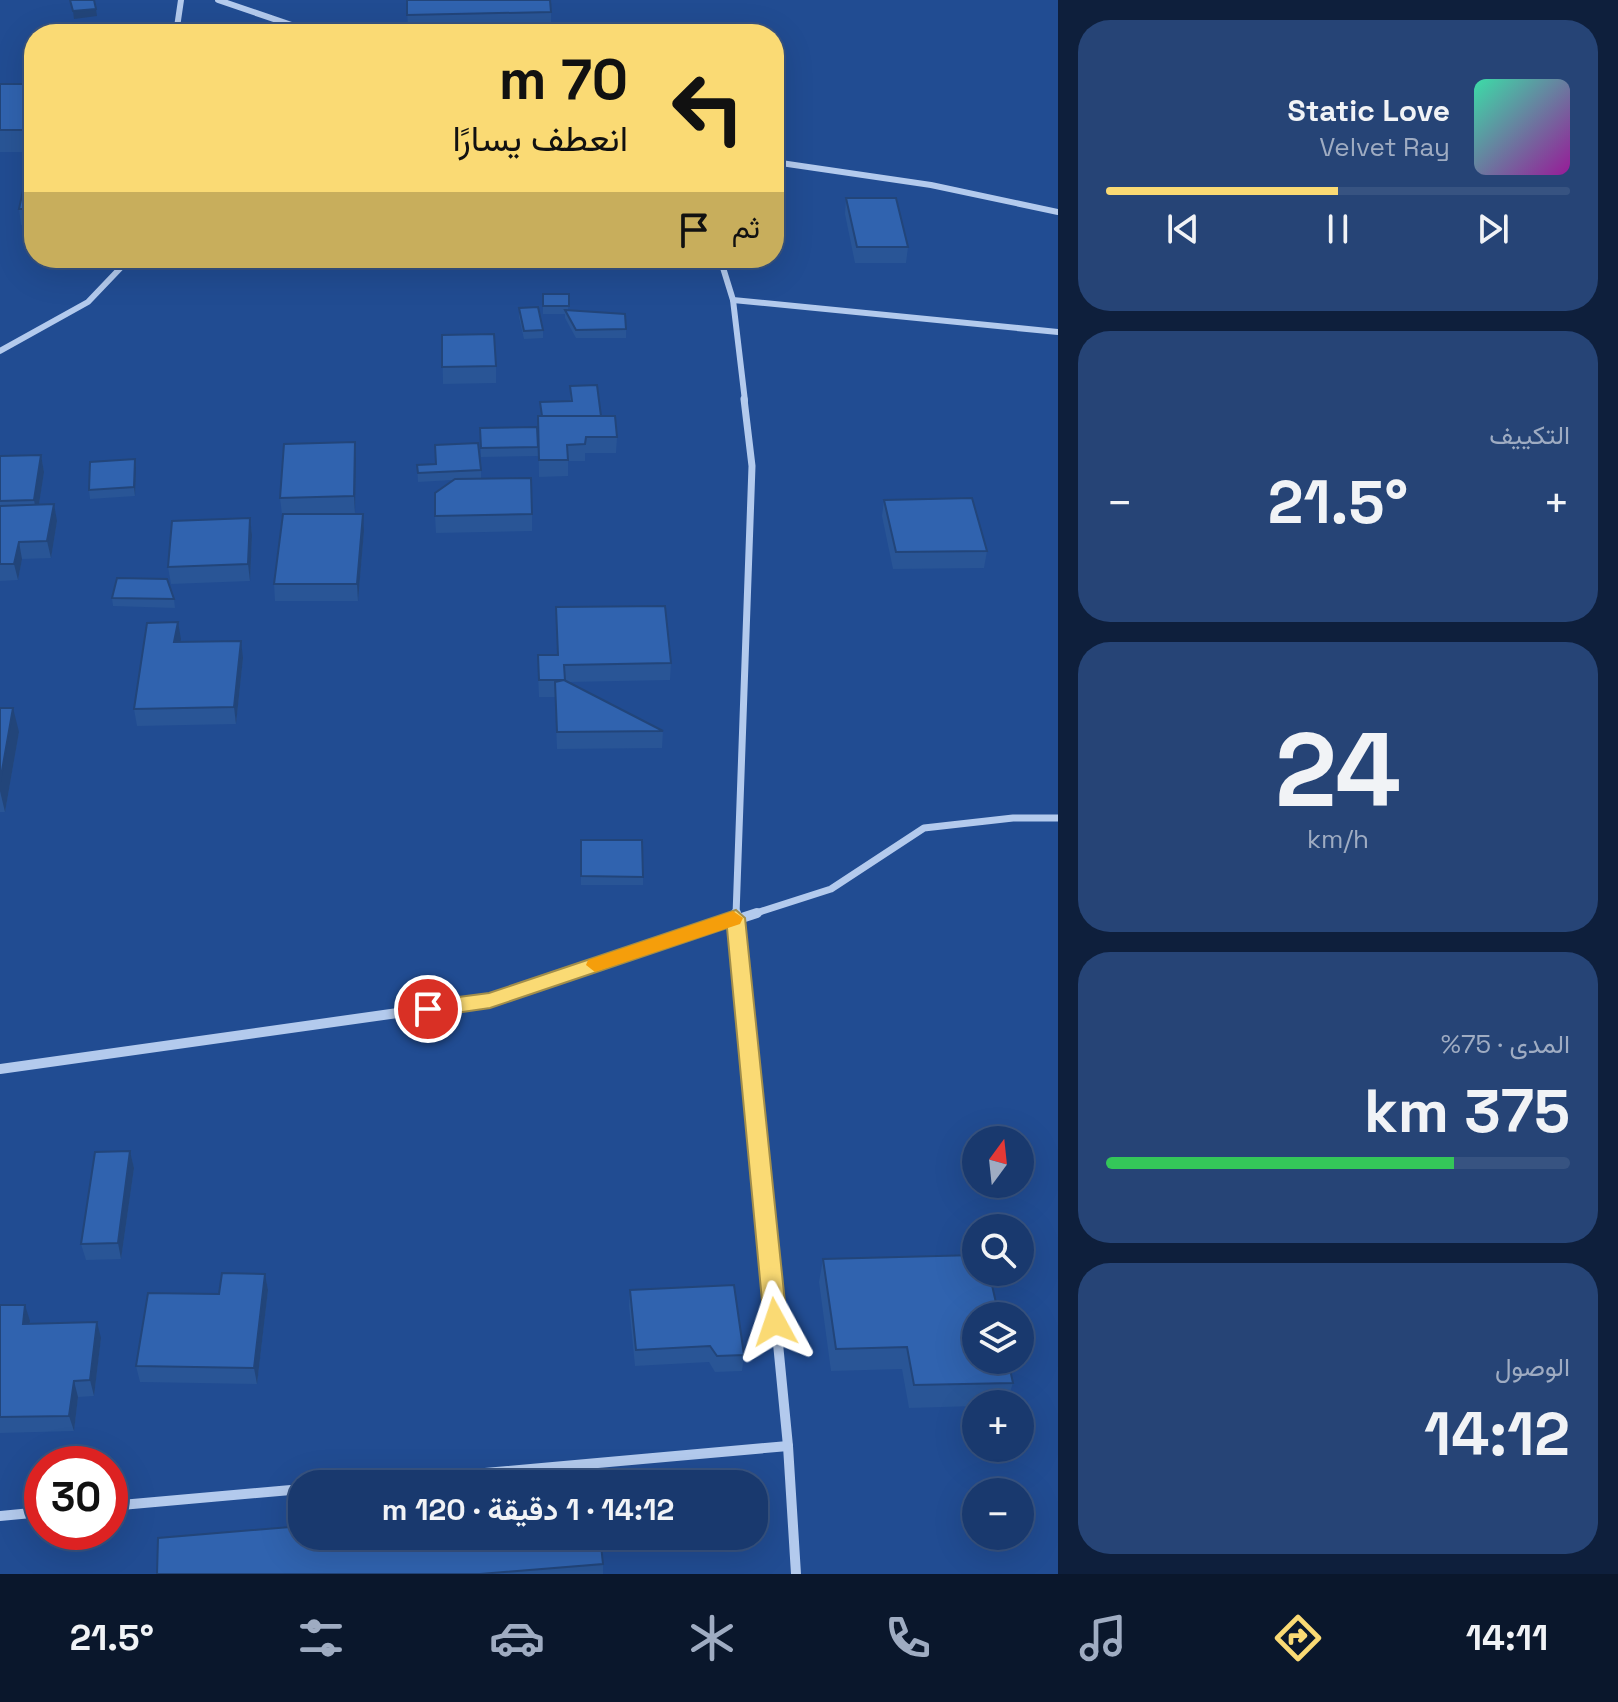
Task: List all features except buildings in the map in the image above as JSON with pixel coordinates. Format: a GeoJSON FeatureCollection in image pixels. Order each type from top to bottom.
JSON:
{"type":"FeatureCollection","features":[{"type":"Feature","properties":{"kind":"street"},"geometry":{"type":"LineString","coordinates":[[177,24],[181,0]]}},
{"type":"Feature","properties":{"kind":"street"},"geometry":{"type":"LineString","coordinates":[[218,0],[289,24]]}},
{"type":"Feature","properties":{"kind":"street"},"geometry":{"type":"LineString","coordinates":[[784,163],[931,185],[1058,212]]}},
{"type":"Feature","properties":{"kind":"street"},"geometry":{"type":"LineString","coordinates":[[0,351],[81,308],[103,290],[122,268]]}},
{"type":"Feature","properties":{"kind":"street"},"geometry":{"type":"LineString","coordinates":[[723,268],[733,300],[752,466],[736,918],[788,1446],[796,1574]]}},
{"type":"Feature","properties":{"kind":"street"},"geometry":{"type":"LineString","coordinates":[[733,300],[1058,332]]}},
{"type":"Feature","properties":{"kind":"street"},"geometry":{"type":"LineString","coordinates":[[0,1069],[490,1000],[831,889],[924,828],[1013,818],[1058,818]]}},
{"type":"Feature","properties":{"kind":"street"},"geometry":{"type":"LineString","coordinates":[[518,1470],[788,1446]]}},
{"type":"Feature","properties":{"kind":"street"},"geometry":{"type":"LineString","coordinates":[[128,1504],[288,1490]]}},
{"type":"Feature","properties":{"kind":"street"},"geometry":{"type":"LineString","coordinates":[[0,1516],[24,1514]]}},
{"type":"Feature","properties":{"kind":"slow traffic"},"geometry":{"type":"LineString","coordinates":[[595,965],[733,918]]}},
{"type":"Feature","properties":{"kind":"route"},"geometry":{"type":"LineString","coordinates":[[428,1009],[490,1000],[736,918],[775,1322]]}}]}
